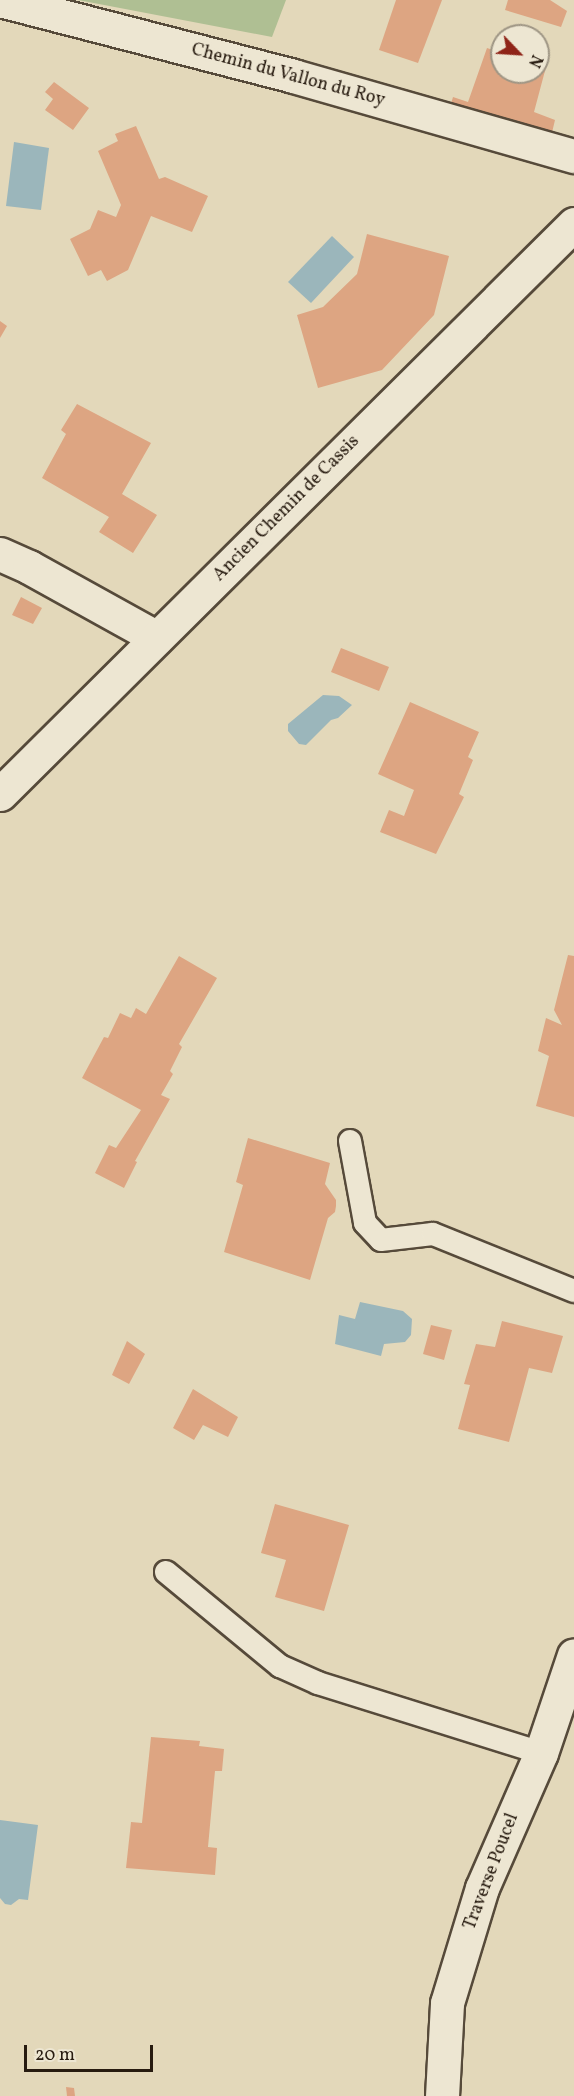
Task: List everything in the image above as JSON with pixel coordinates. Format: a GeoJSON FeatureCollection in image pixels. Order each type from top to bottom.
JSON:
{"type":"FeatureCollection","features":[{"type":"Feature","properties":{"kind":"street","name":"Chemin du Vallon du Roy"},"geometry":{"type":"LineString","coordinates":[[0,0],[293,76],[574,156]]}},
{"type":"Feature","properties":{"kind":"street","name":"Ancien Chemin de Cassis"},"geometry":{"type":"LineString","coordinates":[[0,794],[574,224]]}},
{"type":"Feature","properties":{"kind":"street"},"geometry":{"type":"LineString","coordinates":[[0,554],[29,567],[157,638]]}},
{"type":"Feature","properties":{"kind":"street","name":"Traverse Poucel"},"geometry":{"type":"LineString","coordinates":[[442,2096],[447,2003],[482,1888],[541,1753],[574,1655]]}},
{"type":"Feature","properties":{"kind":"lane"},"geometry":{"type":"LineString","coordinates":[[350,1141],[365,1223],[381,1240],[433,1234],[574,1291]]}},
{"type":"Feature","properties":{"kind":"lane"},"geometry":{"type":"LineString","coordinates":[[166,1572],[280,1666],[318,1683],[541,1753]]}},
{"type":"Feature","properties":{"kind":"green space"},"geometry":{"type":"Polygon","coordinates":[[[78,0],[286,0],[272,37],[78,0]]]}},
{"type":"Feature","properties":{"kind":"water"},"geometry":{"type":"Polygon","coordinates":[[[14,142],[49,148],[41,210],[6,206],[14,142]]]}},
{"type":"Feature","properties":{"kind":"water"},"geometry":{"type":"Polygon","coordinates":[[[332,236],[354,257],[311,303],[288,282],[332,236]]]}},
{"type":"Feature","properties":{"kind":"water"},"geometry":{"type":"Polygon","coordinates":[[[323,695],[339,696],[352,705],[338,718],[331,720],[306,745],[299,744],[288,731],[288,724],[323,695]]]}},
{"type":"Feature","properties":{"kind":"water"},"geometry":{"type":"Polygon","coordinates":[[[360,1302],[403,1311],[412,1319],[411,1335],[405,1342],[384,1344],[381,1356],[335,1344],[339,1315],[355,1319],[360,1302]]]}},
{"type":"Feature","properties":{"kind":"water"},"geometry":{"type":"Polygon","coordinates":[[[0,1820],[38,1825],[28,1900],[19,1899],[11,1905],[5,1904],[0,1898],[0,1820]]]}},
{"type":"Feature","properties":{"kind":"building"},"geometry":{"type":"Polygon","coordinates":[[[396,0],[442,0],[418,63],[379,50],[396,0]]]}},
{"type":"Feature","properties":{"kind":"building"},"geometry":{"type":"Polygon","coordinates":[[[508,0],[550,0],[567,11],[561,27],[505,10],[508,0]]]}},
{"type":"Feature","properties":{"kind":"building"},"geometry":{"type":"Polygon","coordinates":[[[487,48],[490,49],[490,84],[541,84],[534,112],[555,120],[550,141],[450,107],[453,97],[468,102],[487,48]]]}},
{"type":"Feature","properties":{"kind":"building"},"geometry":{"type":"Polygon","coordinates":[[[54,82],[89,108],[73,130],[45,110],[53,99],[45,92],[54,82]]]}},
{"type":"Feature","properties":{"kind":"building"},"geometry":{"type":"Polygon","coordinates":[[[136,126],[159,179],[165,177],[208,196],[192,232],[151,216],[128,270],[107,281],[101,270],[88,276],[70,239],[90,229],[98,210],[116,217],[121,205],[98,151],[118,141],[115,134],[136,126]]]}},
{"type":"Feature","properties":{"kind":"building"},"geometry":{"type":"Polygon","coordinates":[[[367,234],[449,256],[434,315],[382,370],[318,388],[297,315],[323,307],[357,274],[367,234]]]}},
{"type":"Feature","properties":{"kind":"building"},"geometry":{"type":"Polygon","coordinates":[[[0,321],[7,326],[0,338],[0,321]]]}},
{"type":"Feature","properties":{"kind":"building"},"geometry":{"type":"Polygon","coordinates":[[[77,404],[151,443],[122,494],[157,515],[133,553],[99,532],[109,517],[42,478],[66,434],[61,430],[77,404]]]}},
{"type":"Feature","properties":{"kind":"building"},"geometry":{"type":"Polygon","coordinates":[[[21,597],[42,608],[33,624],[12,615],[21,597]]]}},
{"type":"Feature","properties":{"kind":"building"},"geometry":{"type":"Polygon","coordinates":[[[341,648],[389,667],[379,691],[331,672],[341,648]]]}},
{"type":"Feature","properties":{"kind":"building"},"geometry":{"type":"Polygon","coordinates":[[[410,702],[479,732],[468,757],[473,760],[459,794],[464,797],[436,854],[380,832],[389,810],[404,816],[414,790],[378,774],[410,702]]]}},
{"type":"Feature","properties":{"kind":"building"},"geometry":{"type":"Polygon","coordinates":[[[568,955],[574,956],[574,1117],[536,1106],[549,1056],[538,1051],[546,1018],[562,1025],[554,1010],[568,955]]]}},
{"type":"Feature","properties":{"kind":"building"},"geometry":{"type":"Polygon","coordinates":[[[179,956],[217,978],[179,1044],[182,1047],[170,1071],[173,1074],[161,1095],[170,1099],[135,1161],[137,1162],[124,1188],[95,1173],[109,1145],[116,1148],[141,1110],[82,1078],[104,1037],[108,1038],[120,1013],[131,1018],[136,1008],[146,1014],[179,956]]]}},
{"type":"Feature","properties":{"kind":"building"},"geometry":{"type":"Polygon","coordinates":[[[248,1138],[330,1163],[325,1184],[336,1200],[335,1212],[328,1218],[310,1280],[224,1252],[243,1185],[236,1182],[248,1138]]]}},
{"type":"Feature","properties":{"kind":"building"},"geometry":{"type":"Polygon","coordinates":[[[502,1321],[563,1336],[552,1373],[529,1368],[509,1442],[458,1429],[470,1385],[464,1384],[476,1344],[495,1347],[502,1321]]]}},
{"type":"Feature","properties":{"kind":"building"},"geometry":{"type":"Polygon","coordinates":[[[431,1325],[452,1330],[444,1360],[423,1354],[431,1325]]]}},
{"type":"Feature","properties":{"kind":"building"},"geometry":{"type":"Polygon","coordinates":[[[127,1341],[145,1354],[129,1384],[112,1375],[127,1341]]]}},
{"type":"Feature","properties":{"kind":"building"},"geometry":{"type":"Polygon","coordinates":[[[193,1389],[238,1417],[228,1437],[203,1425],[194,1440],[173,1428],[193,1389]]]}},
{"type":"Feature","properties":{"kind":"building"},"geometry":{"type":"Polygon","coordinates":[[[275,1504],[349,1525],[324,1611],[275,1597],[286,1560],[261,1553],[275,1504]]]}},
{"type":"Feature","properties":{"kind":"building"},"geometry":{"type":"Polygon","coordinates":[[[151,1737],[200,1741],[199,1746],[224,1749],[222,1771],[215,1771],[208,1847],[217,1848],[215,1875],[126,1868],[131,1822],[142,1823],[151,1737]]]}},
{"type":"Feature","properties":{"kind":"building"},"geometry":{"type":"Polygon","coordinates":[[[66,2087],[74,2088],[75,2096],[67,2096],[66,2087]]]}}]}
